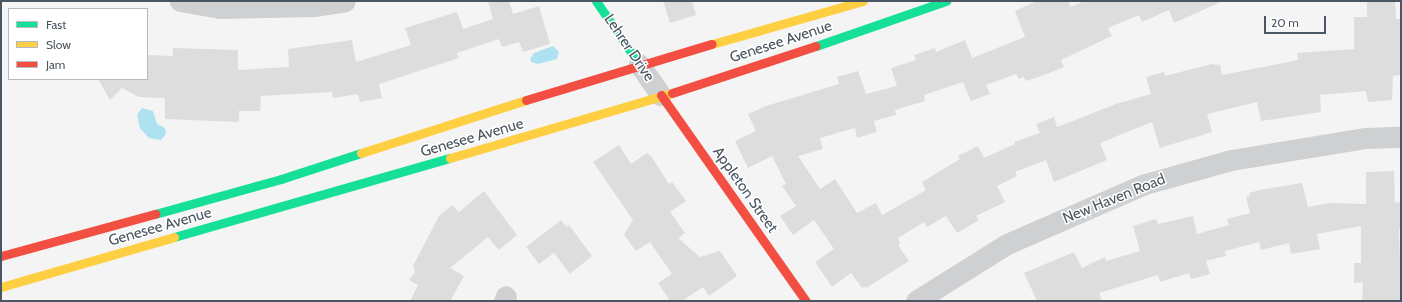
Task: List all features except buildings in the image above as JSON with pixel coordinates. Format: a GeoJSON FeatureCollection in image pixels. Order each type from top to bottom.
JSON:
{"type":"FeatureCollection","features":[{"type":"Feature","properties":{"kind":"main road","name":"Lehrer Drive"},"geometry":{"type":"LineString","coordinates":[[596,1],[639,64]]}},
{"type":"Feature","properties":{"kind":"main road","name":"Genesee Avenue"},"geometry":{"type":"LineString","coordinates":[[1,256],[281,179],[639,64],[864,1]]}},
{"type":"Feature","properties":{"kind":"main road","name":"Genesee Avenue"},"geometry":{"type":"LineString","coordinates":[[1,287],[448,160],[661,95],[914,14],[946,1]]}},
{"type":"Feature","properties":{"kind":"main road","name":"Appleton Street"},"geometry":{"type":"LineString","coordinates":[[661,95],[806,301]]}},
{"type":"Feature","properties":{"kind":"street"},"geometry":{"type":"LineString","coordinates":[[180,1],[219,8],[315,6],[345,1]]}},
{"type":"Feature","properties":{"kind":"street","name":"Lehrer Drive"},"geometry":{"type":"LineString","coordinates":[[639,64],[661,95]]}},
{"type":"Feature","properties":{"kind":"street","name":"New Haven Road"},"geometry":{"type":"LineString","coordinates":[[916,301],[1007,244],[1145,184],[1231,160],[1366,138],[1401,137]]}},
{"type":"Feature","properties":{"kind":"water"},"geometry":{"type":"Polygon","coordinates":[[[553,46],[559,52],[557,59],[538,64],[531,62],[530,59],[534,53],[553,46]]]}},
{"type":"Feature","properties":{"kind":"water"},"geometry":{"type":"Polygon","coordinates":[[[142,108],[153,111],[157,124],[165,128],[166,134],[161,140],[149,138],[140,128],[137,115],[142,108]]]}},
{"type":"Feature","properties":{"kind":"traffic: fast"},"geometry":{"type":"LineString","coordinates":[[596,1],[639,64]]}},
{"type":"Feature","properties":{"kind":"traffic: fast"},"geometry":{"type":"LineString","coordinates":[[816,46],[946,1]]}},
{"type":"Feature","properties":{"kind":"traffic: fast"},"geometry":{"type":"LineString","coordinates":[[155,214],[281,179],[361,153]]}},
{"type":"Feature","properties":{"kind":"traffic: fast"},"geometry":{"type":"LineString","coordinates":[[174,237],[450,158]]}},
{"type":"Feature","properties":{"kind":"traffic: slow"},"geometry":{"type":"LineString","coordinates":[[712,44],[863,1]]}},
{"type":"Feature","properties":{"kind":"traffic: slow"},"geometry":{"type":"LineString","coordinates":[[450,158],[672,93]]}},
{"type":"Feature","properties":{"kind":"traffic: slow"},"geometry":{"type":"LineString","coordinates":[[361,153],[526,100]]}},
{"type":"Feature","properties":{"kind":"traffic: slow"},"geometry":{"type":"LineString","coordinates":[[1,287],[174,237]]}},
{"type":"Feature","properties":{"kind":"traffic: jam"},"geometry":{"type":"LineString","coordinates":[[526,100],[712,44]]}},
{"type":"Feature","properties":{"kind":"traffic: jam"},"geometry":{"type":"LineString","coordinates":[[672,93],[816,46]]}},
{"type":"Feature","properties":{"kind":"traffic: jam"},"geometry":{"type":"LineString","coordinates":[[661,95],[806,301]]}},
{"type":"Feature","properties":{"kind":"traffic: jam"},"geometry":{"type":"LineString","coordinates":[[1,256],[155,214]]}}]}
